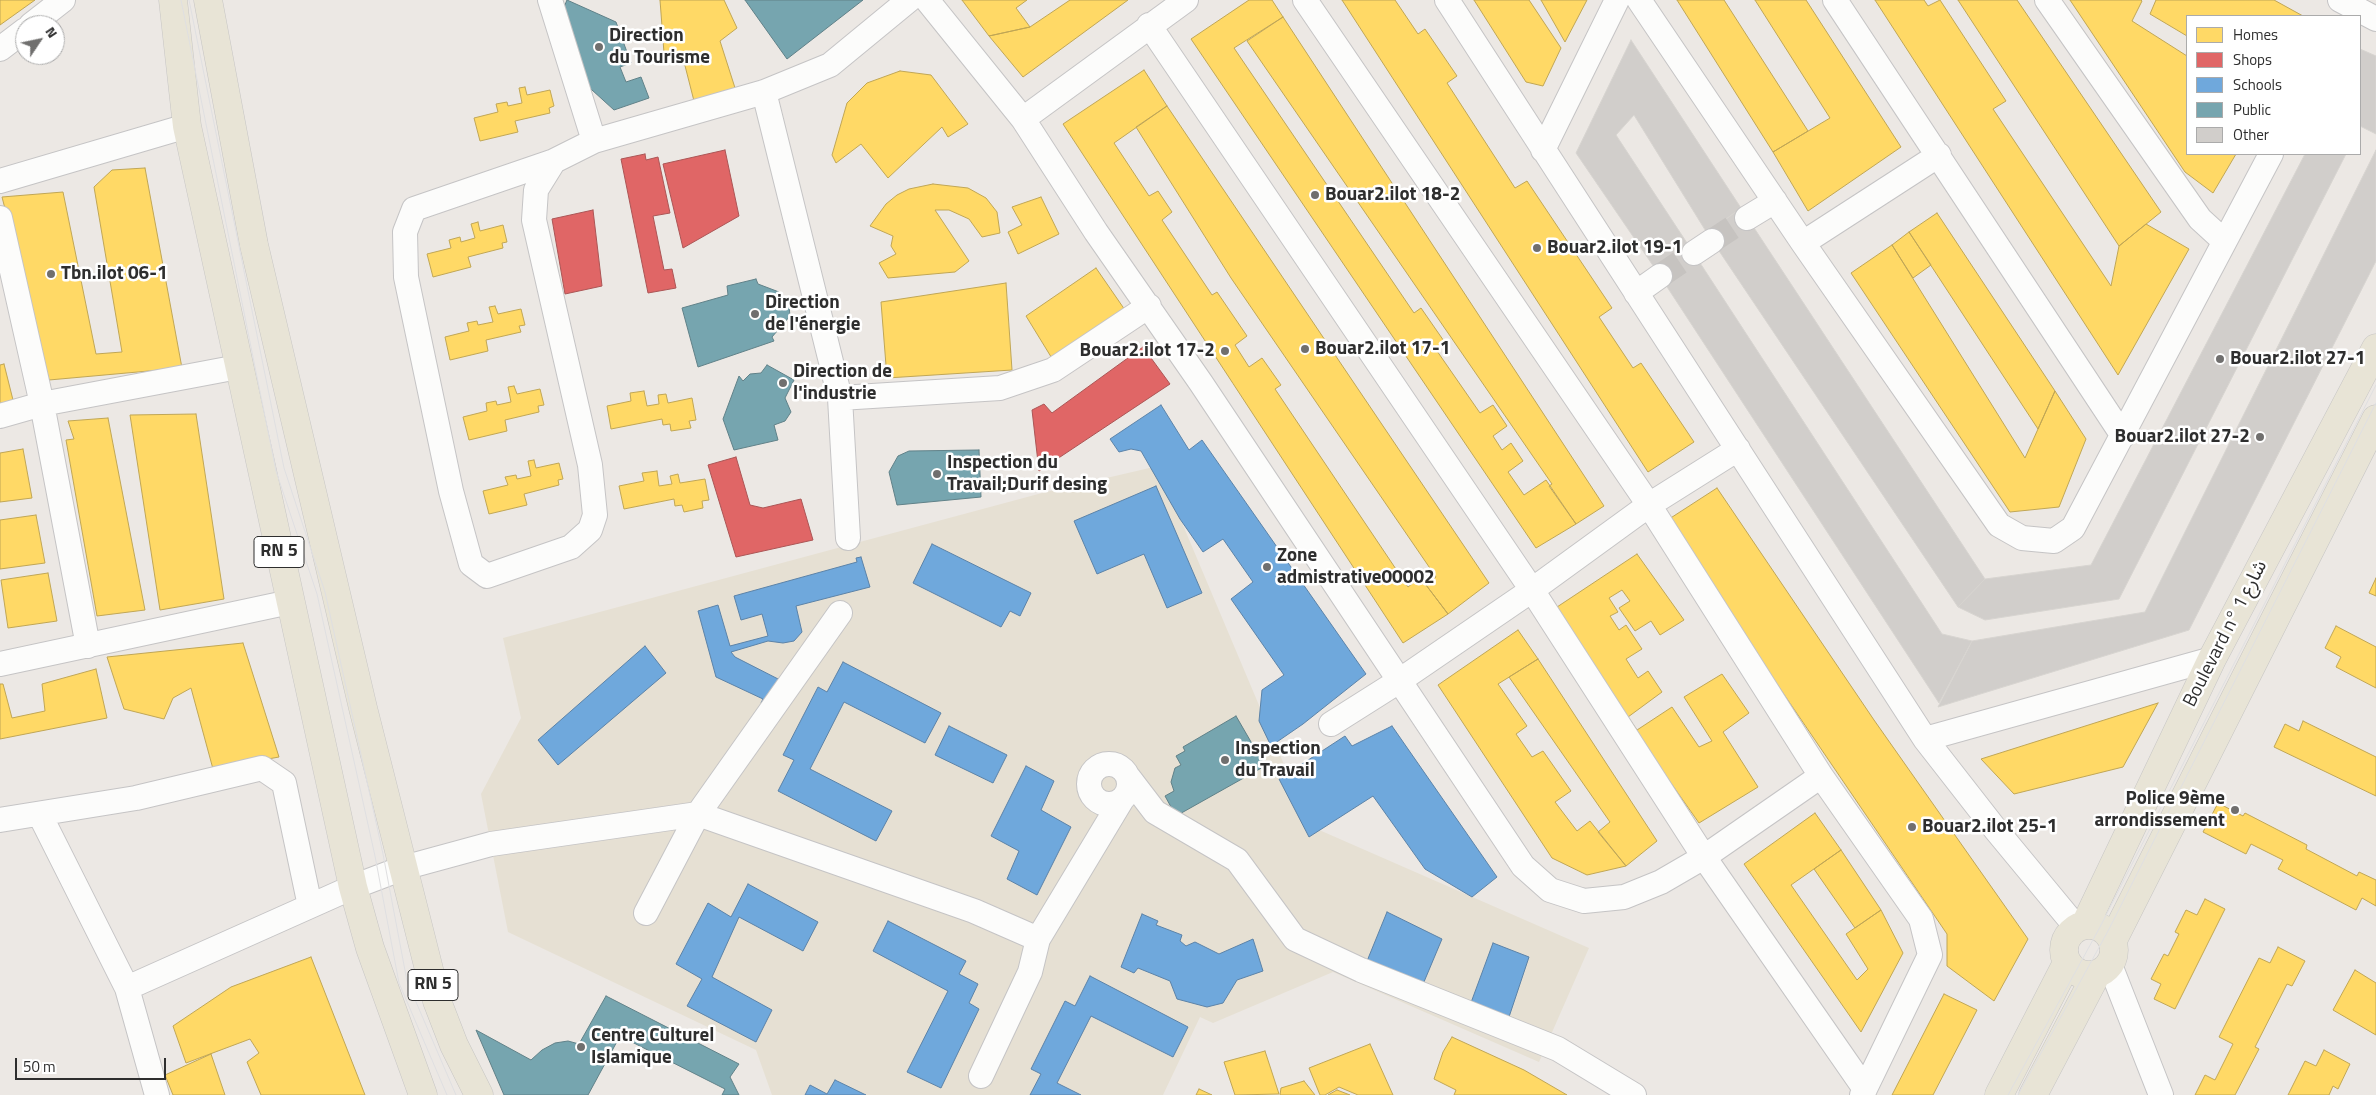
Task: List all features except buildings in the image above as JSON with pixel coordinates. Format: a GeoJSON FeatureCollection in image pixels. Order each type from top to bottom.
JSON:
{"type":"FeatureCollection","features":[{"type":"Feature","properties":{"kind":"main road","name":"RN 5"},"geometry":{"type":"LineString","coordinates":[[173,0],[187,126],[238,367],[353,887],[370,948],[424,1095]]}},
{"type":"Feature","properties":{"kind":"main road","name":"RN 5"},"geometry":{"type":"LineString","coordinates":[[208,0],[254,245],[363,708],[437,1001],[454,1045],[478,1095]]}},
{"type":"Feature","properties":{"kind":"main road","name":"Boulevard n° شارع 1"},"geometry":{"type":"LineString","coordinates":[[2081,927],[2212,659],[2376,348]]}},
{"type":"Feature","properties":{"kind":"main road","name":"Boulevard n° شارع 1"},"geometry":{"type":"LineString","coordinates":[[2033,1095],[2106,960],[2376,419]]}},
{"type":"Feature","properties":{"kind":"main road"},"geometry":{"type":"LineString","coordinates":[[2081,927],[2100,927],[2108,933],[2106,960],[2087,975],[2076,971],[2067,963],[2064,947],[2067,939],[2081,927]]}},
{"type":"Feature","properties":{"kind":"main road"},"geometry":{"type":"LineString","coordinates":[[1999,1095],[2067,963]]}},
{"type":"Feature","properties":{"kind":"street"},"geometry":{"type":"LineString","coordinates":[[44,15],[63,0]]}},
{"type":"Feature","properties":{"kind":"street"},"geometry":{"type":"LineString","coordinates":[[550,0],[594,141]]}},
{"type":"Feature","properties":{"kind":"street"},"geometry":{"type":"LineString","coordinates":[[554,161],[536,190],[534,220],[590,465],[595,515],[590,530],[571,547],[487,576],[471,564],[451,491],[406,277],[405,232],[414,209],[554,161],[594,141],[764,92],[830,65],[909,0]]}},
{"type":"Feature","properties":{"kind":"street"},"geometry":{"type":"LineString","coordinates":[[927,0],[1023,119],[1096,232],[1149,306],[1523,866],[1550,890],[1584,901],[1624,897],[1661,882],[1704,857],[1821,776]]}},
{"type":"Feature","properties":{"kind":"street"},"geometry":{"type":"LineString","coordinates":[[1023,119],[1186,0]]}},
{"type":"Feature","properties":{"kind":"street"},"geometry":{"type":"LineString","coordinates":[[1305,0],[1649,505],[1821,776],[1921,919],[1930,955],[1864,1092]]}},
{"type":"Feature","properties":{"kind":"street"},"geometry":{"type":"LineString","coordinates":[[1447,0],[1926,739],[1996,830],[2081,927]]}},
{"type":"Feature","properties":{"kind":"street"},"geometry":{"type":"LineString","coordinates":[[1544,150],[1617,0]]}},
{"type":"Feature","properties":{"kind":"street"},"geometry":{"type":"LineString","coordinates":[[1639,0],[1803,243],[1999,525],[2022,538],[2054,541],[2073,528],[2270,155]]}},
{"type":"Feature","properties":{"kind":"street"},"geometry":{"type":"LineString","coordinates":[[1835,0],[1939,154],[2123,436]]}},
{"type":"Feature","properties":{"kind":"street"},"geometry":{"type":"LineString","coordinates":[[2047,0],[2200,219],[2224,241]]}},
{"type":"Feature","properties":{"kind":"street"},"geometry":{"type":"LineString","coordinates":[[2346,8],[2376,19]]}},
{"type":"Feature","properties":{"kind":"street"},"geometry":{"type":"LineString","coordinates":[[1150,25],[1532,590],[1704,857],[1864,1092]]}},
{"type":"Feature","properties":{"kind":"street"},"geometry":{"type":"LineString","coordinates":[[0,49],[15,38]]}},
{"type":"Feature","properties":{"kind":"street"},"geometry":{"type":"LineString","coordinates":[[764,92],[840,398],[848,538]]}},
{"type":"Feature","properties":{"kind":"street"},"geometry":{"type":"LineString","coordinates":[[0,181],[187,126]]}},
{"type":"Feature","properties":{"kind":"street"},"geometry":{"type":"LineString","coordinates":[[1803,243],[1939,154]]}},
{"type":"Feature","properties":{"kind":"street"},"geometry":{"type":"LineString","coordinates":[[1747,218],[1775,201]]}},
{"type":"Feature","properties":{"kind":"street"},"geometry":{"type":"LineString","coordinates":[[0,218],[42,404],[88,646]]}},
{"type":"Feature","properties":{"kind":"street"},"geometry":{"type":"LineString","coordinates":[[1636,293],[1660,276]]}},
{"type":"Feature","properties":{"kind":"street"},"geometry":{"type":"LineString","coordinates":[[840,398],[1000,388],[1052,370],[1149,306]]}},
{"type":"Feature","properties":{"kind":"street"},"geometry":{"type":"LineString","coordinates":[[0,416],[42,404],[238,367]]}},
{"type":"Feature","properties":{"kind":"street"},"geometry":{"type":"LineString","coordinates":[[1331,724],[1399,682],[1532,590],[1649,505],[1738,449]]}},
{"type":"Feature","properties":{"kind":"street"},"geometry":{"type":"LineString","coordinates":[[0,664],[290,602]]}},
{"type":"Feature","properties":{"kind":"street"},"geometry":{"type":"LineString","coordinates":[[646,913],[698,814],[840,612]]}},
{"type":"Feature","properties":{"kind":"street"},"geometry":{"type":"LineString","coordinates":[[1926,739],[2212,659]]}},
{"type":"Feature","properties":{"kind":"street"},"geometry":{"type":"LineString","coordinates":[[1121,801],[1108,805],[1096,800],[1089,788],[1091,775],[1101,766],[1107,764],[1120,767],[1155,812],[1237,860],[1294,939],[1362,970],[1558,1049],[1634,1095]]}},
{"type":"Feature","properties":{"kind":"street"},"geometry":{"type":"LineString","coordinates":[[0,820],[136,798],[262,768],[284,783],[310,906]]}},
{"type":"Feature","properties":{"kind":"street"},"geometry":{"type":"LineString","coordinates":[[980,1076],[1030,972],[1038,939],[1121,801],[1129,791],[1129,778]]}},
{"type":"Feature","properties":{"kind":"street"},"geometry":{"type":"LineString","coordinates":[[127,988],[353,887],[403,868],[491,844],[698,814],[974,911],[1038,939]]}},
{"type":"Feature","properties":{"kind":"street"},"geometry":{"type":"LineString","coordinates":[[40,815],[127,988],[157,1095]]}},
{"type":"Feature","properties":{"kind":"street"},"geometry":{"type":"LineString","coordinates":[[2106,960],[2162,1095]]}},
{"type":"Feature","properties":{"kind":"shaded area"},"geometry":{"type":"Polygon","coordinates":[[[1158,466],[1310,826],[1589,948],[1539,1062],[1333,972],[1213,1023],[1200,1017],[1163,1095],[772,1095],[756,1050],[508,932],[481,794],[521,718],[503,638],[1042,493],[1158,466]]]}},
{"type":"Feature","properties":{"kind":"tunnel"},"geometry":{"type":"LineString","coordinates":[[1712,241],[1747,218]]}},
{"type":"Feature","properties":{"kind":"tunnel"},"geometry":{"type":"LineString","coordinates":[[1660,276],[1694,253]]}},
{"type":"Feature","properties":{"kind":"tram line"},"geometry":{"type":"LineString","coordinates":[[181,0],[276,471],[317,594],[375,856],[399,983],[447,1095]]}},
{"type":"Feature","properties":{"kind":"tram line"},"geometry":{"type":"LineString","coordinates":[[189,0],[284,468],[325,592],[383,854],[407,981],[456,1095]]}},
{"type":"Feature","properties":{"kind":"tram line"},"geometry":{"type":"LineString","coordinates":[[2008,1095],[2100,927],[2376,385]]}},
{"type":"Feature","properties":{"kind":"tram line"},"geometry":{"type":"LineString","coordinates":[[2018,1095],[2108,931],[2376,403]]}},
{"type":"Feature","properties":{"kind":"place","name":"Direction du Tourisme"},"geometry":{"type":"Point","coordinates":[599,47]}},
{"type":"Feature","properties":{"kind":"place","name":"Bouar2.ilot 18-2"},"geometry":{"type":"Point","coordinates":[1315,195]}},
{"type":"Feature","properties":{"kind":"place","name":"Bouar2.ilot 19-1"},"geometry":{"type":"Point","coordinates":[1537,248]}},
{"type":"Feature","properties":{"kind":"place","name":"Tbn.ilot 06-1"},"geometry":{"type":"Point","coordinates":[51,274]}},
{"type":"Feature","properties":{"kind":"place","name":"Direction de l'énergie"},"geometry":{"type":"Point","coordinates":[755,314]}},
{"type":"Feature","properties":{"kind":"place","name":"Bouar2.ilot 17-1"},"geometry":{"type":"Point","coordinates":[1305,349]}},
{"type":"Feature","properties":{"kind":"place","name":"Bouar2.ilot 17-2"},"geometry":{"type":"Point","coordinates":[1225,351]}},
{"type":"Feature","properties":{"kind":"place","name":"Bouar2.ilot 27-1"},"geometry":{"type":"Point","coordinates":[2220,359]}},
{"type":"Feature","properties":{"kind":"place","name":"Direction de l'industrie"},"geometry":{"type":"Point","coordinates":[783,383]}},
{"type":"Feature","properties":{"kind":"place","name":"Bouar2.ilot 27-2"},"geometry":{"type":"Point","coordinates":[2260,437]}},
{"type":"Feature","properties":{"kind":"place","name":"Inspection du Travail;Durif desing"},"geometry":{"type":"Point","coordinates":[937,474]}},
{"type":"Feature","properties":{"kind":"place","name":"Zone admistrative00002"},"geometry":{"type":"Point","coordinates":[1267,567]}},
{"type":"Feature","properties":{"kind":"place","name":"Inspection du Travail"},"geometry":{"type":"Point","coordinates":[1225,760]}},
{"type":"Feature","properties":{"kind":"place","name":"Police 9ème arrondissement"},"geometry":{"type":"Point","coordinates":[2235,810]}},
{"type":"Feature","properties":{"kind":"place","name":"Bouar2.ilot 25-1"},"geometry":{"type":"Point","coordinates":[1912,827]}},
{"type":"Feature","properties":{"kind":"place","name":"Centre Culturel Islamique"},"geometry":{"type":"Point","coordinates":[581,1047]}}]}
